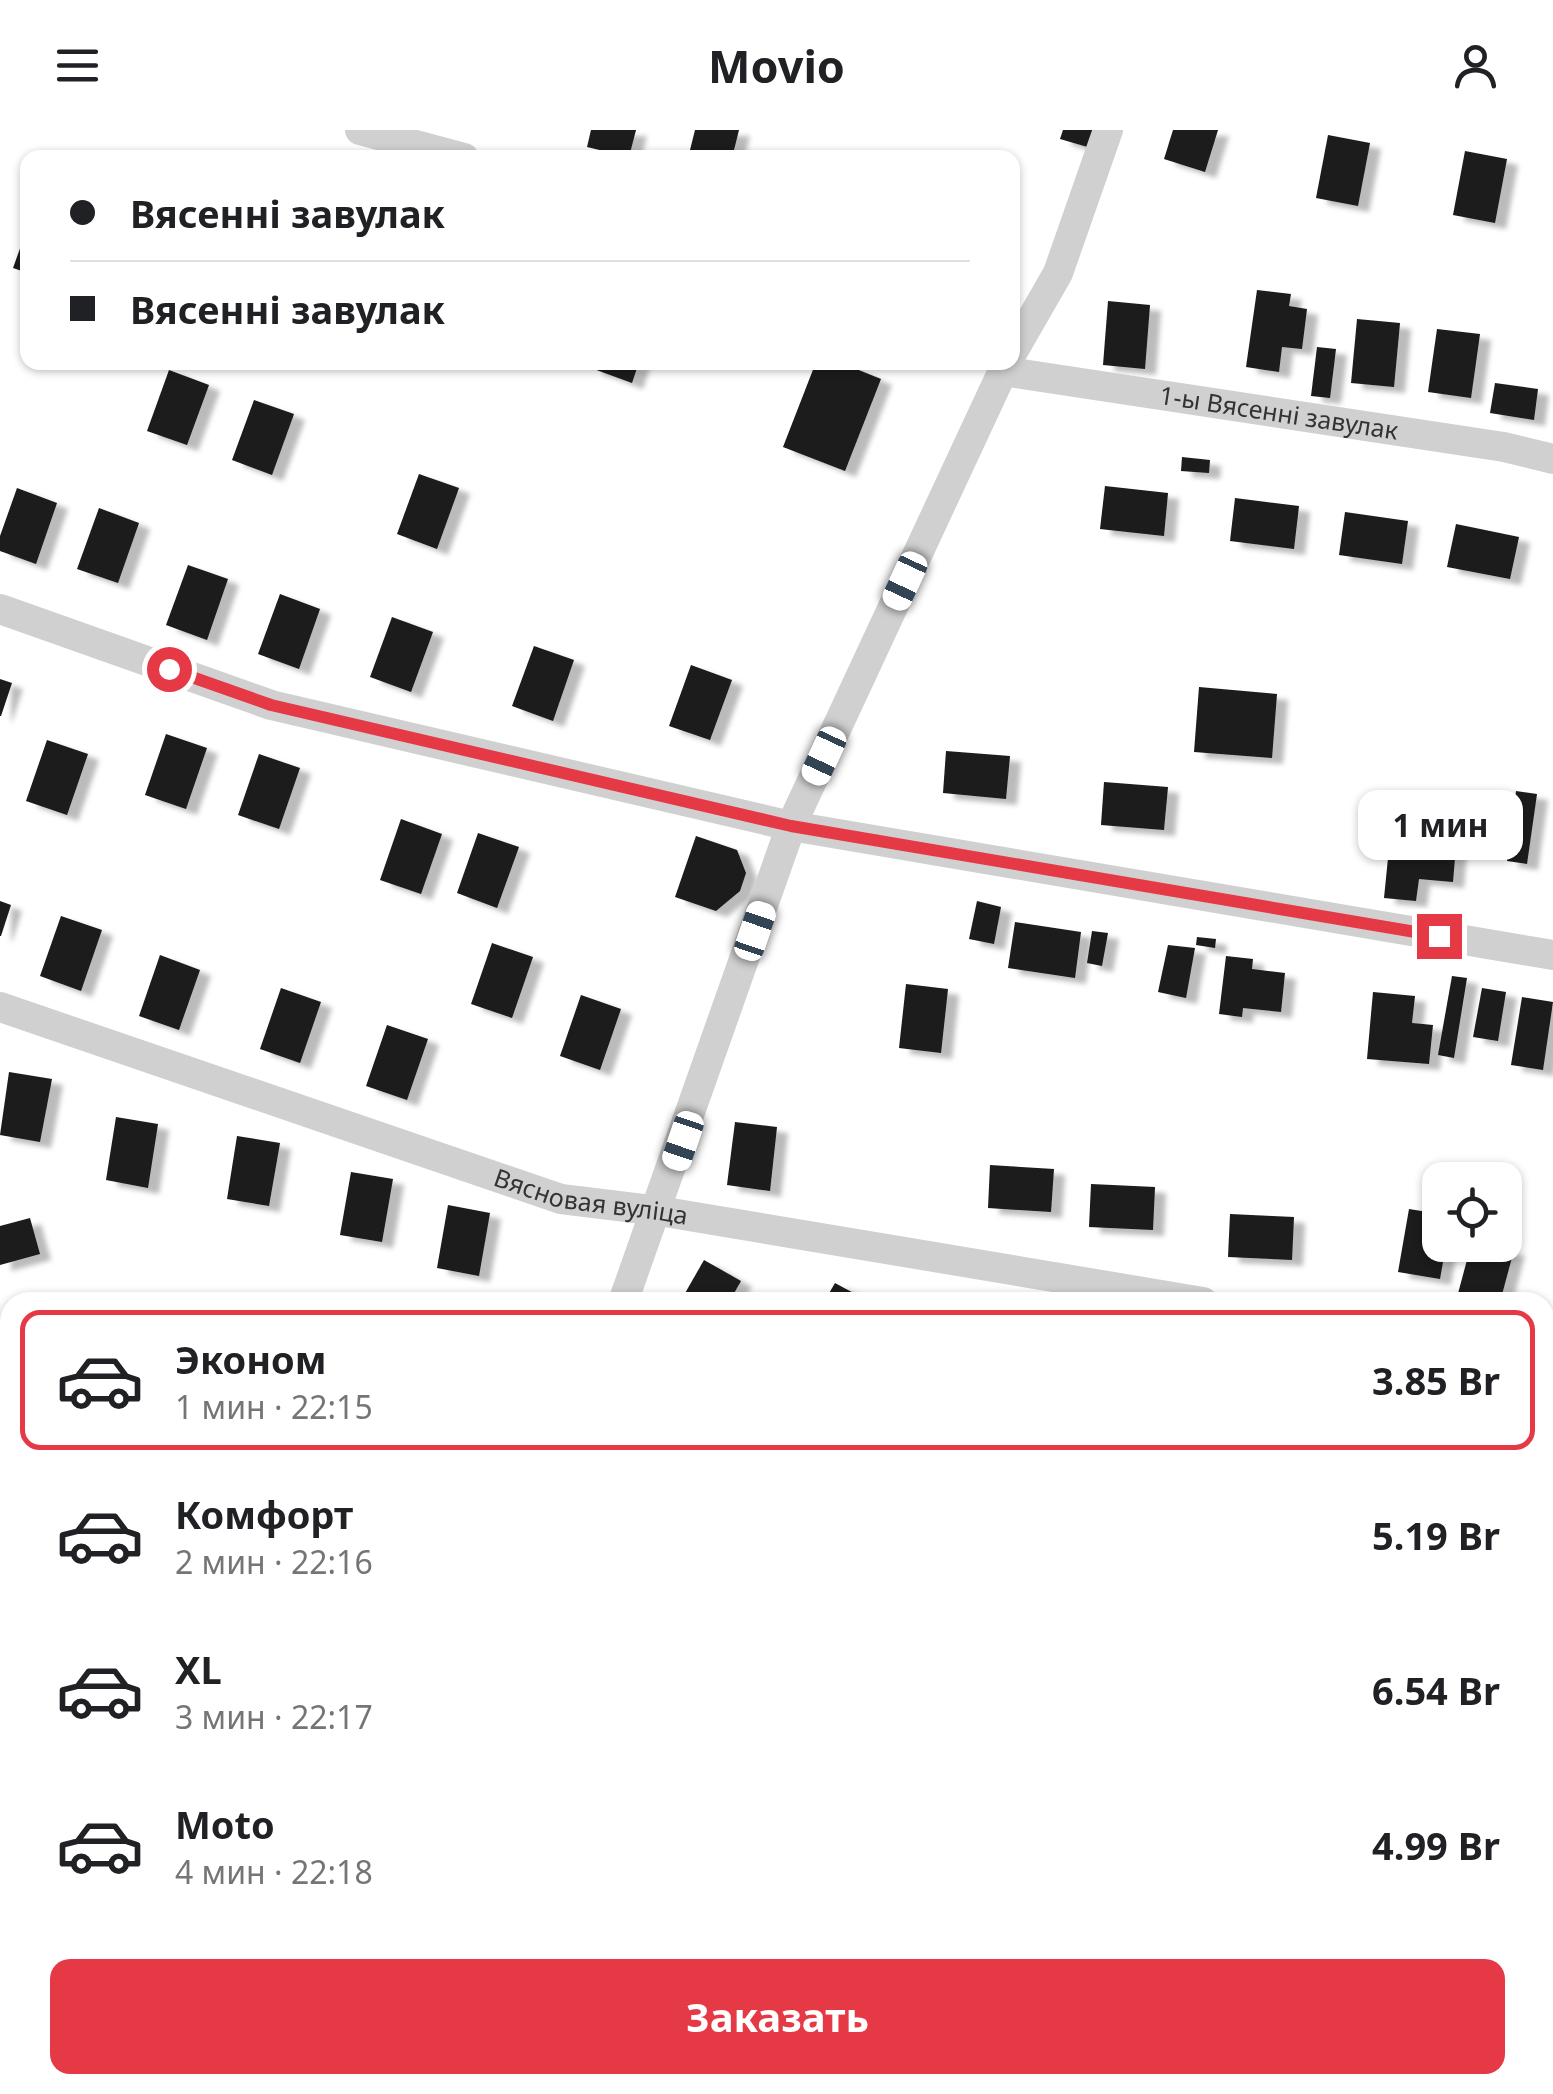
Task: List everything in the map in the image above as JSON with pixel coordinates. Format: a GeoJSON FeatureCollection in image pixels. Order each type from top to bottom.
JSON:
{"type":"FeatureCollection","features":[{"type":"Feature","properties":{"kind":"street"},"geometry":{"type":"LineString","coordinates":[[360,130],[434,150]]}},
{"type":"Feature","properties":{"kind":"street"},"geometry":{"type":"LineString","coordinates":[[1020,322],[1058,273],[1108,130]]}},
{"type":"Feature","properties":{"kind":"street","name":"1-ы Вясенні завулак"},"geometry":{"type":"LineString","coordinates":[[1020,364],[1504,447],[1553,459]]}},
{"type":"Feature","properties":{"kind":"street"},"geometry":{"type":"LineString","coordinates":[[627,1292],[791,826],[1003,370]]}},
{"type":"Feature","properties":{"kind":"street"},"geometry":{"type":"LineString","coordinates":[[0,609],[271,705],[791,826],[1553,955]]}},
{"type":"Feature","properties":{"kind":"street","name":"Вясновая вуліца"},"geometry":{"type":"LineString","coordinates":[[0,1006],[561,1200],[658,1210],[1145,1292]]}},
{"type":"Feature","properties":{"kind":"building"},"geometry":{"type":"Polygon","coordinates":[[[591,130],[636,130],[631,150],[587,147],[591,130]]]}},
{"type":"Feature","properties":{"kind":"building"},"geometry":{"type":"Polygon","coordinates":[[[695,130],[739,130],[734,150],[690,150],[695,130]]]}},
{"type":"Feature","properties":{"kind":"building"},"geometry":{"type":"Polygon","coordinates":[[[1063,130],[1096,130],[1091,148],[1060,139],[1063,130]]]}},
{"type":"Feature","properties":{"kind":"building"},"geometry":{"type":"Polygon","coordinates":[[[1173,130],[1218,130],[1205,172],[1164,159],[1173,130]]]}},
{"type":"Feature","properties":{"kind":"building"},"geometry":{"type":"Polygon","coordinates":[[[1328,135],[1370,143],[1358,206],[1316,198],[1328,135]]]}},
{"type":"Feature","properties":{"kind":"building"},"geometry":{"type":"Polygon","coordinates":[[[1465,151],[1507,159],[1495,223],[1453,215],[1465,151]]]}},
{"type":"Feature","properties":{"kind":"building"},"geometry":{"type":"Polygon","coordinates":[[[20,248],[20,270],[13,268],[20,248]]]}},
{"type":"Feature","properties":{"kind":"building"},"geometry":{"type":"Polygon","coordinates":[[[1257,290],[1291,294],[1289,306],[1307,309],[1302,349],[1282,347],[1279,372],[1246,367],[1257,290]]]}},
{"type":"Feature","properties":{"kind":"building"},"geometry":{"type":"Polygon","coordinates":[[[1108,301],[1150,305],[1145,369],[1103,365],[1108,301]]]}},
{"type":"Feature","properties":{"kind":"building"},"geometry":{"type":"Polygon","coordinates":[[[1357,319],[1400,323],[1394,387],[1351,383],[1357,319]]]}},
{"type":"Feature","properties":{"kind":"building"},"geometry":{"type":"Polygon","coordinates":[[[1437,329],[1480,334],[1471,398],[1428,392],[1437,329]]]}},
{"type":"Feature","properties":{"kind":"building"},"geometry":{"type":"Polygon","coordinates":[[[1317,347],[1336,349],[1330,398],[1311,396],[1317,347]]]}},
{"type":"Feature","properties":{"kind":"building"},"geometry":{"type":"Polygon","coordinates":[[[169,370],[209,385],[187,445],[147,431],[169,370]]]}},
{"type":"Feature","properties":{"kind":"building"},"geometry":{"type":"Polygon","coordinates":[[[596,370],[636,370],[632,383],[596,370]]]}},
{"type":"Feature","properties":{"kind":"building"},"geometry":{"type":"Polygon","coordinates":[[[813,370],[859,370],[881,379],[845,471],[783,447],[813,370]]]}},
{"type":"Feature","properties":{"kind":"building"},"geometry":{"type":"Polygon","coordinates":[[[1495,383],[1538,389],[1534,420],[1490,413],[1495,383]]]}},
{"type":"Feature","properties":{"kind":"building"},"geometry":{"type":"Polygon","coordinates":[[[254,400],[294,414],[272,475],[232,460],[254,400]]]}},
{"type":"Feature","properties":{"kind":"building"},"geometry":{"type":"Polygon","coordinates":[[[1182,457],[1210,460],[1209,473],[1181,471],[1182,457]]]}},
{"type":"Feature","properties":{"kind":"building"},"geometry":{"type":"Polygon","coordinates":[[[419,474],[459,488],[437,549],[397,534],[419,474]]]}},
{"type":"Feature","properties":{"kind":"building"},"geometry":{"type":"Polygon","coordinates":[[[1105,486],[1168,493],[1164,536],[1100,529],[1105,486]]]}},
{"type":"Feature","properties":{"kind":"building"},"geometry":{"type":"Polygon","coordinates":[[[17,488],[57,503],[36,564],[0,551],[0,536],[17,488]]]}},
{"type":"Feature","properties":{"kind":"building"},"geometry":{"type":"Polygon","coordinates":[[[1235,498],[1299,506],[1294,549],[1230,541],[1235,498]]]}},
{"type":"Feature","properties":{"kind":"building"},"geometry":{"type":"Polygon","coordinates":[[[99,508],[139,523],[118,583],[77,569],[99,508]]]}},
{"type":"Feature","properties":{"kind":"building"},"geometry":{"type":"Polygon","coordinates":[[[1345,512],[1408,521],[1402,564],[1339,555],[1345,512]]]}},
{"type":"Feature","properties":{"kind":"building"},"geometry":{"type":"Polygon","coordinates":[[[1456,524],[1519,537],[1510,579],[1447,567],[1456,524]]]}},
{"type":"Feature","properties":{"kind":"building"},"geometry":{"type":"Polygon","coordinates":[[[188,565],[228,579],[207,640],[166,625],[188,565]]]}},
{"type":"Feature","properties":{"kind":"building"},"geometry":{"type":"Polygon","coordinates":[[[280,594],[320,609],[299,669],[258,654],[280,594]]]}},
{"type":"Feature","properties":{"kind":"building"},"geometry":{"type":"Polygon","coordinates":[[[392,617],[433,632],[411,692],[370,677],[392,617]]]}},
{"type":"Feature","properties":{"kind":"building"},"geometry":{"type":"Polygon","coordinates":[[[534,646],[574,660],[553,721],[512,706],[534,646]]]}},
{"type":"Feature","properties":{"kind":"building"},"geometry":{"type":"Polygon","coordinates":[[[691,665],[732,680],[710,740],[669,726],[691,665]]]}},
{"type":"Feature","properties":{"kind":"building"},"geometry":{"type":"Polygon","coordinates":[[[0,679],[12,683],[1,716],[0,716],[0,679]]]}},
{"type":"Feature","properties":{"kind":"building"},"geometry":{"type":"Polygon","coordinates":[[[1199,687],[1277,694],[1272,758],[1194,752],[1199,687]]]}},
{"type":"Feature","properties":{"kind":"building"},"geometry":{"type":"Polygon","coordinates":[[[166,734],[207,748],[186,809],[145,795],[166,734]]]}},
{"type":"Feature","properties":{"kind":"building"},"geometry":{"type":"Polygon","coordinates":[[[47,740],[88,754],[67,815],[26,801],[47,740]]]}},
{"type":"Feature","properties":{"kind":"building"},"geometry":{"type":"Polygon","coordinates":[[[946,751],[1010,756],[1006,799],[943,793],[946,751]]]}},
{"type":"Feature","properties":{"kind":"building"},"geometry":{"type":"Polygon","coordinates":[[[259,754],[300,768],[279,829],[238,815],[259,754]]]}},
{"type":"Feature","properties":{"kind":"building"},"geometry":{"type":"Polygon","coordinates":[[[1104,782],[1168,787],[1164,830],[1101,825],[1104,782]]]}},
{"type":"Feature","properties":{"kind":"building"},"geometry":{"type":"Polygon","coordinates":[[[1516,791],[1537,794],[1527,864],[1507,861],[1516,791]]]}},
{"type":"Feature","properties":{"kind":"building"},"geometry":{"type":"Polygon","coordinates":[[[401,819],[442,834],[421,894],[380,880],[401,819]]]}},
{"type":"Feature","properties":{"kind":"building"},"geometry":{"type":"Polygon","coordinates":[[[1391,828],[1457,834],[1453,882],[1419,879],[1416,901],[1384,898],[1391,828]]]}},
{"type":"Feature","properties":{"kind":"building"},"geometry":{"type":"Polygon","coordinates":[[[478,833],[519,847],[497,908],[457,893],[478,833]]]}},
{"type":"Feature","properties":{"kind":"building"},"geometry":{"type":"Polygon","coordinates":[[[696,836],[737,850],[746,873],[740,891],[716,911],[675,897],[696,836]]]}},
{"type":"Feature","properties":{"kind":"building"},"geometry":{"type":"Polygon","coordinates":[[[0,901],[11,905],[1,936],[0,936],[0,901]]]}},
{"type":"Feature","properties":{"kind":"building"},"geometry":{"type":"Polygon","coordinates":[[[977,901],[1001,907],[994,944],[969,939],[977,901]]]}},
{"type":"Feature","properties":{"kind":"building"},"geometry":{"type":"Polygon","coordinates":[[[61,916],[102,930],[81,991],[40,976],[61,916]]]}},
{"type":"Feature","properties":{"kind":"building"},"geometry":{"type":"Polygon","coordinates":[[[1015,922],[1081,932],[1075,978],[1008,968],[1015,922]]]}},
{"type":"Feature","properties":{"kind":"building"},"geometry":{"type":"Polygon","coordinates":[[[1092,931],[1108,933],[1102,966],[1087,963],[1092,931]]]}},
{"type":"Feature","properties":{"kind":"building"},"geometry":{"type":"Polygon","coordinates":[[[1197,937],[1216,939],[1215,948],[1196,945],[1197,937]]]}},
{"type":"Feature","properties":{"kind":"building"},"geometry":{"type":"Polygon","coordinates":[[[492,943],[533,957],[512,1018],[471,1004],[492,943]]]}},
{"type":"Feature","properties":{"kind":"building"},"geometry":{"type":"Polygon","coordinates":[[[1168,945],[1195,948],[1186,998],[1158,992],[1168,945]]]}},
{"type":"Feature","properties":{"kind":"building"},"geometry":{"type":"Polygon","coordinates":[[[160,955],[200,970],[179,1030],[139,1016],[160,955]]]}},
{"type":"Feature","properties":{"kind":"building"},"geometry":{"type":"Polygon","coordinates":[[[1226,956],[1253,959],[1252,969],[1285,973],[1281,1012],[1243,1008],[1242,1017],[1219,1014],[1226,956]]]}},
{"type":"Feature","properties":{"kind":"building"},"geometry":{"type":"Polygon","coordinates":[[[1452,976],[1467,978],[1454,1058],[1438,1055],[1452,976]]]}},
{"type":"Feature","properties":{"kind":"building"},"geometry":{"type":"Polygon","coordinates":[[[906,984],[948,989],[941,1053],[899,1048],[906,984]]]}},
{"type":"Feature","properties":{"kind":"building"},"geometry":{"type":"Polygon","coordinates":[[[281,988],[321,1002],[300,1063],[260,1049],[281,988]]]}},
{"type":"Feature","properties":{"kind":"building"},"geometry":{"type":"Polygon","coordinates":[[[1482,988],[1506,992],[1498,1041],[1473,1037],[1482,988]]]}},
{"type":"Feature","properties":{"kind":"building"},"geometry":{"type":"Polygon","coordinates":[[[1373,992],[1415,996],[1412,1023],[1433,1025],[1429,1064],[1367,1059],[1373,992]]]}},
{"type":"Feature","properties":{"kind":"building"},"geometry":{"type":"Polygon","coordinates":[[[581,995],[621,1009],[600,1070],[560,1056],[581,995]]]}},
{"type":"Feature","properties":{"kind":"building"},"geometry":{"type":"Polygon","coordinates":[[[1522,997],[1553,1002],[1543,1070],[1511,1065],[1522,997]]]}},
{"type":"Feature","properties":{"kind":"building"},"geometry":{"type":"Polygon","coordinates":[[[387,1025],[428,1039],[407,1100],[366,1086],[387,1025]]]}},
{"type":"Feature","properties":{"kind":"building"},"geometry":{"type":"Polygon","coordinates":[[[9,1072],[52,1079],[40,1142],[0,1135],[9,1072]]]}},
{"type":"Feature","properties":{"kind":"building"},"geometry":{"type":"Polygon","coordinates":[[[116,1117],[158,1124],[148,1188],[106,1180],[116,1117]]]}},
{"type":"Feature","properties":{"kind":"building"},"geometry":{"type":"Polygon","coordinates":[[[735,1122],[777,1127],[770,1191],[727,1185],[735,1122]]]}},
{"type":"Feature","properties":{"kind":"building"},"geometry":{"type":"Polygon","coordinates":[[[237,1136],[280,1143],[269,1206],[227,1199],[237,1136]]]}},
{"type":"Feature","properties":{"kind":"building"},"geometry":{"type":"Polygon","coordinates":[[[990,1165],[1054,1169],[1051,1212],[988,1208],[990,1165]]]}},
{"type":"Feature","properties":{"kind":"building"},"geometry":{"type":"Polygon","coordinates":[[[351,1172],[393,1179],[382,1242],[340,1235],[351,1172]]]}},
{"type":"Feature","properties":{"kind":"building"},"geometry":{"type":"Polygon","coordinates":[[[1091,1184],[1155,1187],[1153,1230],[1089,1227],[1091,1184]]]}},
{"type":"Feature","properties":{"kind":"building"},"geometry":{"type":"Polygon","coordinates":[[[448,1205],[490,1213],[479,1276],[437,1268],[448,1205]]]}},
{"type":"Feature","properties":{"kind":"building"},"geometry":{"type":"Polygon","coordinates":[[[1409,1209],[1422,1211],[1422,1262],[1443,1262],[1440,1279],[1398,1272],[1409,1209]]]}},
{"type":"Feature","properties":{"kind":"building"},"geometry":{"type":"Polygon","coordinates":[[[1230,1214],[1294,1217],[1292,1260],[1228,1257],[1230,1214]]]}},
{"type":"Feature","properties":{"kind":"building"},"geometry":{"type":"Polygon","coordinates":[[[30,1218],[40,1254],[0,1265],[0,1226],[30,1218]]]}},
{"type":"Feature","properties":{"kind":"building"},"geometry":{"type":"Polygon","coordinates":[[[704,1260],[741,1281],[735,1292],[686,1292],[704,1260]]]}},
{"type":"Feature","properties":{"kind":"building"},"geometry":{"type":"Polygon","coordinates":[[[1466,1262],[1511,1262],[1503,1292],[1458,1292],[1466,1262]]]}},
{"type":"Feature","properties":{"kind":"building"},"geometry":{"type":"Polygon","coordinates":[[[835,1283],[852,1292],[830,1292],[835,1283]]]}},
{"type":"Feature","properties":{"kind":"route"},"geometry":{"type":"LineString","coordinates":[[169,669],[271,705],[791,826],[1439,936]]}}]}
